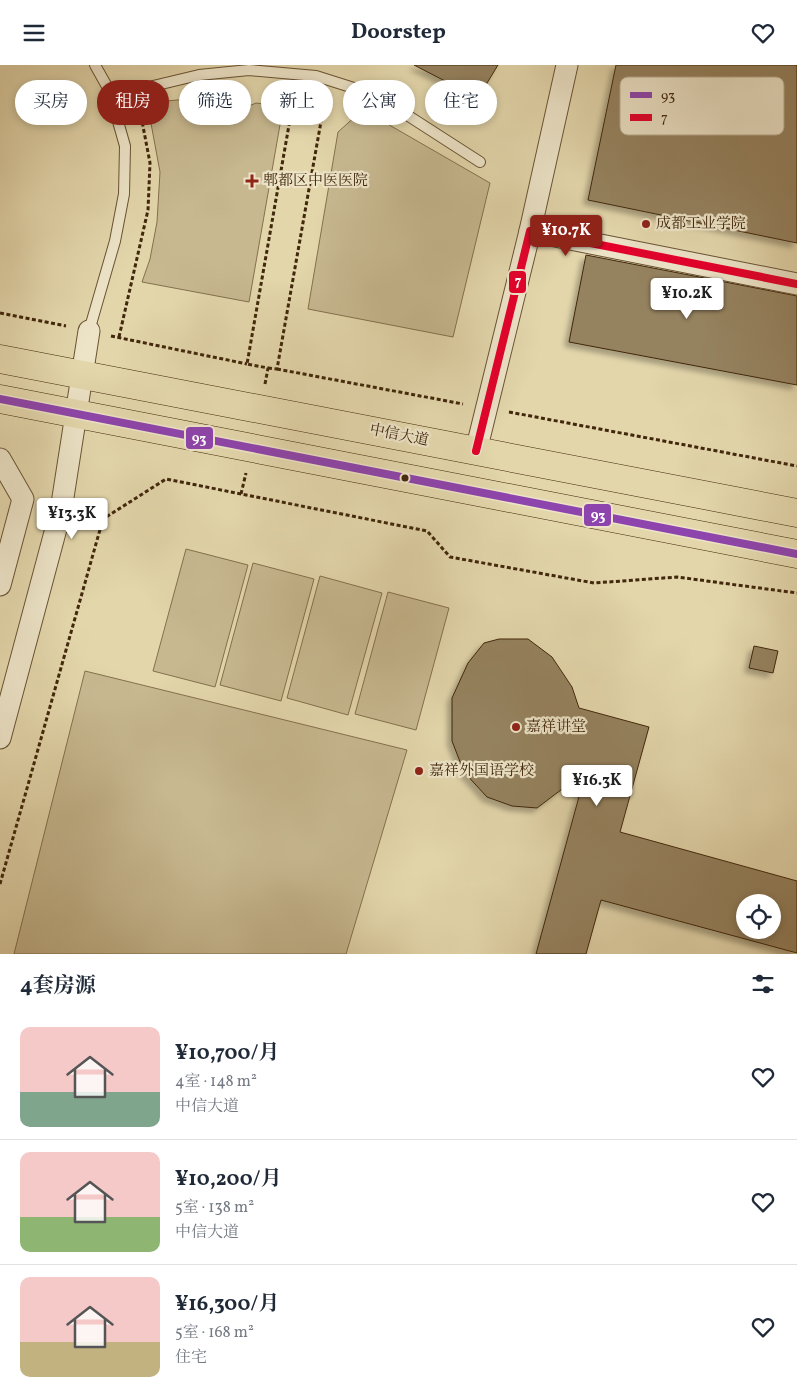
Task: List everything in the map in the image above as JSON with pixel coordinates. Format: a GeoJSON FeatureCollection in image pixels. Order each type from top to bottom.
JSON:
{"type":"FeatureCollection","features":[{"type":"Feature","properties":{"kind":"main road","name":"中信大道"},"geometry":{"type":"LineString","coordinates":[[0,359],[797,513]]}},
{"type":"Feature","properties":{"kind":"main road"},"geometry":{"type":"LineString","coordinates":[[0,399],[797,554]]}},
{"type":"Feature","properties":{"kind":"street"},"geometry":{"type":"LineString","coordinates":[[476,451],[530,231],[567,65]]}},
{"type":"Feature","properties":{"kind":"street"},"geometry":{"type":"LineString","coordinates":[[530,231],[797,284]]}},
{"type":"Feature","properties":{"kind":"street"},"geometry":{"type":"LineString","coordinates":[[0,738],[61,510],[89,331]]}},
{"type":"Feature","properties":{"kind":"street"},"geometry":{"type":"LineString","coordinates":[[0,459],[23,499],[0,585]]}},
{"type":"Feature","properties":{"kind":"lane"},"geometry":{"type":"LineString","coordinates":[[95,65],[103,80]]}},
{"type":"Feature","properties":{"kind":"lane"},"geometry":{"type":"LineString","coordinates":[[169,82],[199,75],[248,70],[316,76],[329,80]]}},
{"type":"Feature","properties":{"kind":"lane"},"geometry":{"type":"LineString","coordinates":[[333,81],[376,95],[480,162]]}},
{"type":"Feature","properties":{"kind":"lane"},"geometry":{"type":"LineString","coordinates":[[89,331],[115,241],[124,194],[125,146],[119,125]]}},
{"type":"Feature","properties":{"kind":"path"},"geometry":{"type":"LineString","coordinates":[[247,364],[298,75]]}},
{"type":"Feature","properties":{"kind":"path"},"geometry":{"type":"LineString","coordinates":[[277,369],[321,125]]}},
{"type":"Feature","properties":{"kind":"path"},"geometry":{"type":"LineString","coordinates":[[0,313],[247,364],[797,466]]}},
{"type":"Feature","properties":{"kind":"path"},"geometry":{"type":"LineString","coordinates":[[260,409],[268,368]]}},
{"type":"Feature","properties":{"kind":"path"},"geometry":{"type":"LineString","coordinates":[[242,494],[252,448]]}},
{"type":"Feature","properties":{"kind":"path"},"geometry":{"type":"LineString","coordinates":[[0,884],[103,519],[166,479],[427,531],[450,557],[594,583],[678,577],[797,593]]}},
{"type":"Feature","properties":{"kind":"shaded area"},"geometry":{"type":"Polygon","coordinates":[[[179,100],[179,125],[251,125],[251,105],[256,103],[261,104],[261,125],[280,125],[249,302],[142,282],[150,259],[157,222],[160,172],[151,125],[169,125],[169,101],[179,100]]]}},
{"type":"Feature","properties":{"kind":"shaded area"},"geometry":{"type":"Polygon","coordinates":[[[346,125],[389,125],[490,183],[453,337],[308,309],[338,132],[346,125]]]}},
{"type":"Feature","properties":{"kind":"shaded area"},"geometry":{"type":"Polygon","coordinates":[[[186,549],[248,565],[215,687],[153,671],[186,549]]]}},
{"type":"Feature","properties":{"kind":"shaded area"},"geometry":{"type":"Polygon","coordinates":[[[253,563],[314,579],[281,701],[220,685],[253,563]]]}},
{"type":"Feature","properties":{"kind":"shaded area"},"geometry":{"type":"Polygon","coordinates":[[[320,576],[382,593],[348,715],[287,698],[320,576]]]}},
{"type":"Feature","properties":{"kind":"shaded area"},"geometry":{"type":"Polygon","coordinates":[[[388,592],[449,608],[416,730],[355,714],[388,592]]]}},
{"type":"Feature","properties":{"kind":"shaded area"},"geometry":{"type":"Polygon","coordinates":[[[85,671],[407,750],[346,954],[14,954],[85,671]]]}},
{"type":"Feature","properties":{"kind":"building"},"geometry":{"type":"Polygon","coordinates":[[[414,65],[498,65],[489,80],[443,80],[414,65]]]}},
{"type":"Feature","properties":{"kind":"building"},"geometry":{"type":"Polygon","coordinates":[[[616,65],[797,65],[797,243],[588,200],[616,65]]]}},
{"type":"Feature","properties":{"kind":"building"},"geometry":{"type":"Polygon","coordinates":[[[586,255],[797,296],[797,385],[569,342],[586,255]]]}},
{"type":"Feature","properties":{"kind":"building"},"geometry":{"type":"Polygon","coordinates":[[[499,639],[528,639],[552,657],[572,687],[579,708],[649,727],[620,832],[797,881],[797,953],[745,939],[781,939],[781,894],[736,894],[736,937],[601,900],[586,954],[536,954],[586,771],[537,808],[512,806],[487,797],[464,772],[452,741],[452,698],[468,663],[484,643],[499,639]]]}},
{"type":"Feature","properties":{"kind":"building"},"geometry":{"type":"Polygon","coordinates":[[[754,646],[778,651],[773,673],[749,668],[754,646]]]}},
{"type":"Feature","properties":{"kind":"transit line","name":"7"},"geometry":{"type":"LineString","coordinates":[[476,451],[530,231],[797,284]]}},
{"type":"Feature","properties":{"kind":"transit line","name":"93"},"geometry":{"type":"LineString","coordinates":[[0,399],[797,554]]}},
{"type":"Feature","properties":{"kind":"place","name":"郫都区中医医院"},"geometry":{"type":"Point","coordinates":[252,181]}},
{"type":"Feature","properties":{"kind":"place","name":"成都工业学院"},"geometry":{"type":"Point","coordinates":[646,224]}},
{"type":"Feature","properties":{"kind":"place","name":"嘉祥讲堂"},"geometry":{"type":"Point","coordinates":[516,727]}},
{"type":"Feature","properties":{"kind":"place","name":"嘉祥外国语学校"},"geometry":{"type":"Point","coordinates":[419,771]}}]}
